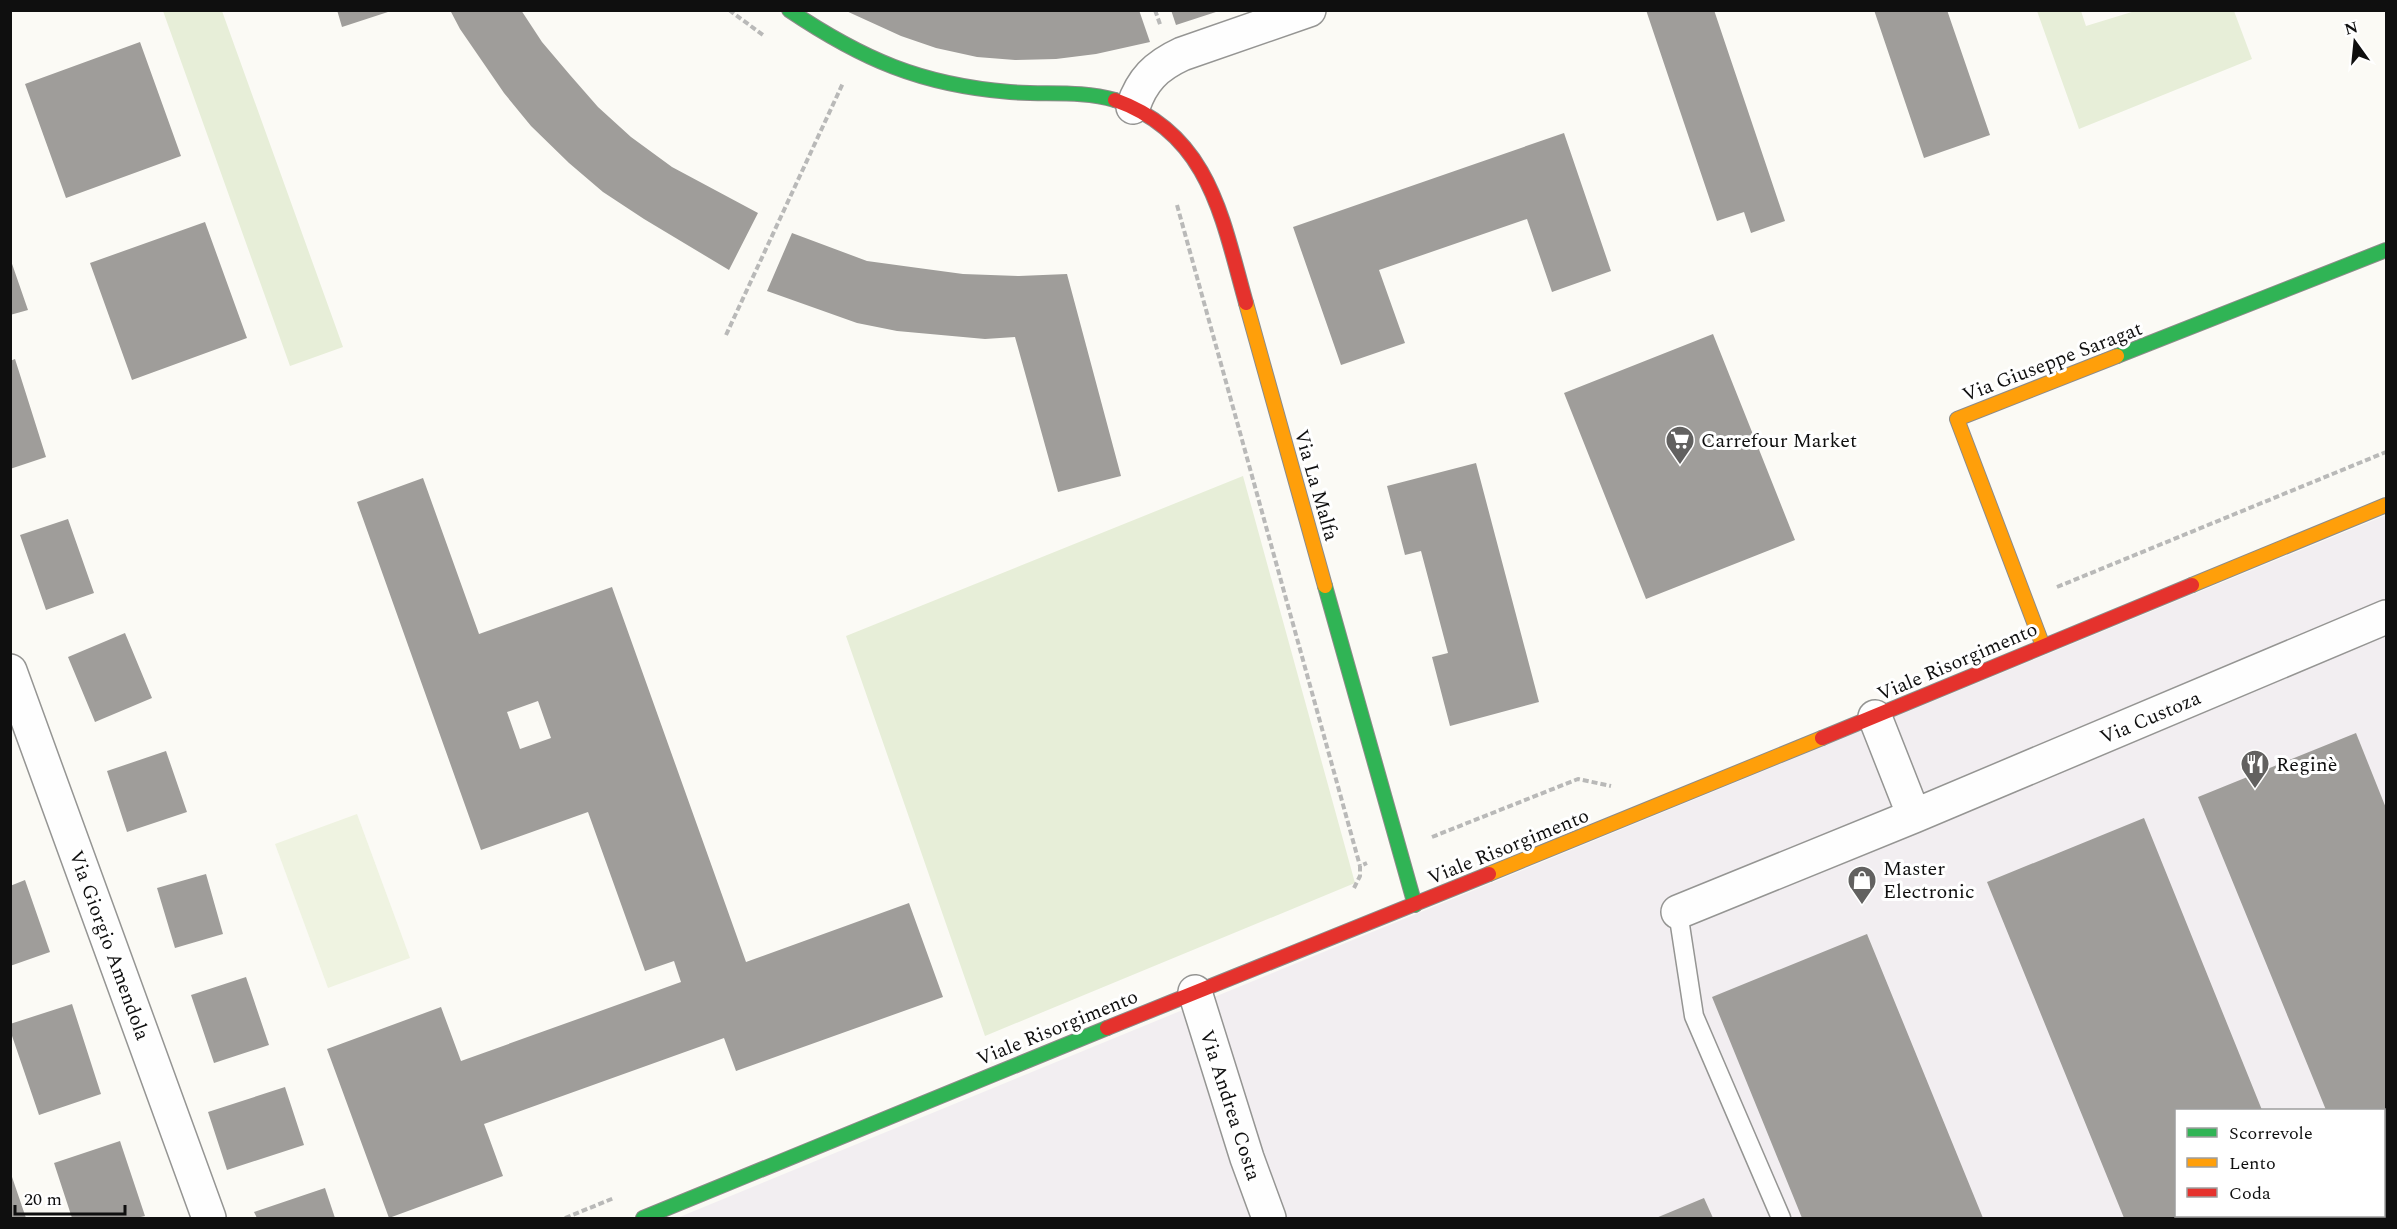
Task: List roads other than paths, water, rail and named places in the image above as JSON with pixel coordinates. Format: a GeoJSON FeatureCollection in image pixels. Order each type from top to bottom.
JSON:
{"type":"FeatureCollection","features":[{"type":"Feature","properties":{"kind":"street","name":"Via La Malfa"},"geometry":{"type":"LineString","coordinates":[[789,10],[857,53],[930,80],[977,88],[1030,93],[1084,93],[1133,107],[1182,142],[1198,161],[1219,208],[1415,904]]}},
{"type":"Feature","properties":{"kind":"street"},"geometry":{"type":"LineString","coordinates":[[1133,107],[1144,81],[1154,70],[1172,59],[1309,10]]}},
{"type":"Feature","properties":{"kind":"street","name":"Via Giuseppe Saragat"},"geometry":{"type":"LineString","coordinates":[[2043,646],[1957,419],[2386,250]]}},
{"type":"Feature","properties":{"kind":"street","name":"Viale Risorgimento"},"geometry":{"type":"LineString","coordinates":[[643,1218],[1875,717],[2386,505]]}},
{"type":"Feature","properties":{"kind":"street","name":"Via Custoza"},"geometry":{"type":"LineString","coordinates":[[1678,912],[1914,816],[2386,617]]}},
{"type":"Feature","properties":{"kind":"street","name":"Via Giorgio Amendola"},"geometry":{"type":"LineString","coordinates":[[10,671],[209,1218]]}},
{"type":"Feature","properties":{"kind":"street"},"geometry":{"type":"LineString","coordinates":[[1875,717],[1914,816]]}},
{"type":"Feature","properties":{"kind":"street","name":"Via Andrea Costa"},"geometry":{"type":"LineString","coordinates":[[1195,992],[1247,1158],[1269,1218]]}},
{"type":"Feature","properties":{"kind":"lane"},"geometry":{"type":"LineString","coordinates":[[1678,912],[1694,1017],[1781,1218]]}},
{"type":"Feature","properties":{"kind":"place","name":"Carrefour Market"},"geometry":{"type":"Point","coordinates":[1680,466]}},
{"type":"Feature","properties":{"kind":"place","name":"Reginè"},"geometry":{"type":"Point","coordinates":[2255,790]}},
{"type":"Feature","properties":{"kind":"place","name":"Master Electronic"},"geometry":{"type":"Point","coordinates":[1862,906]}}]}
